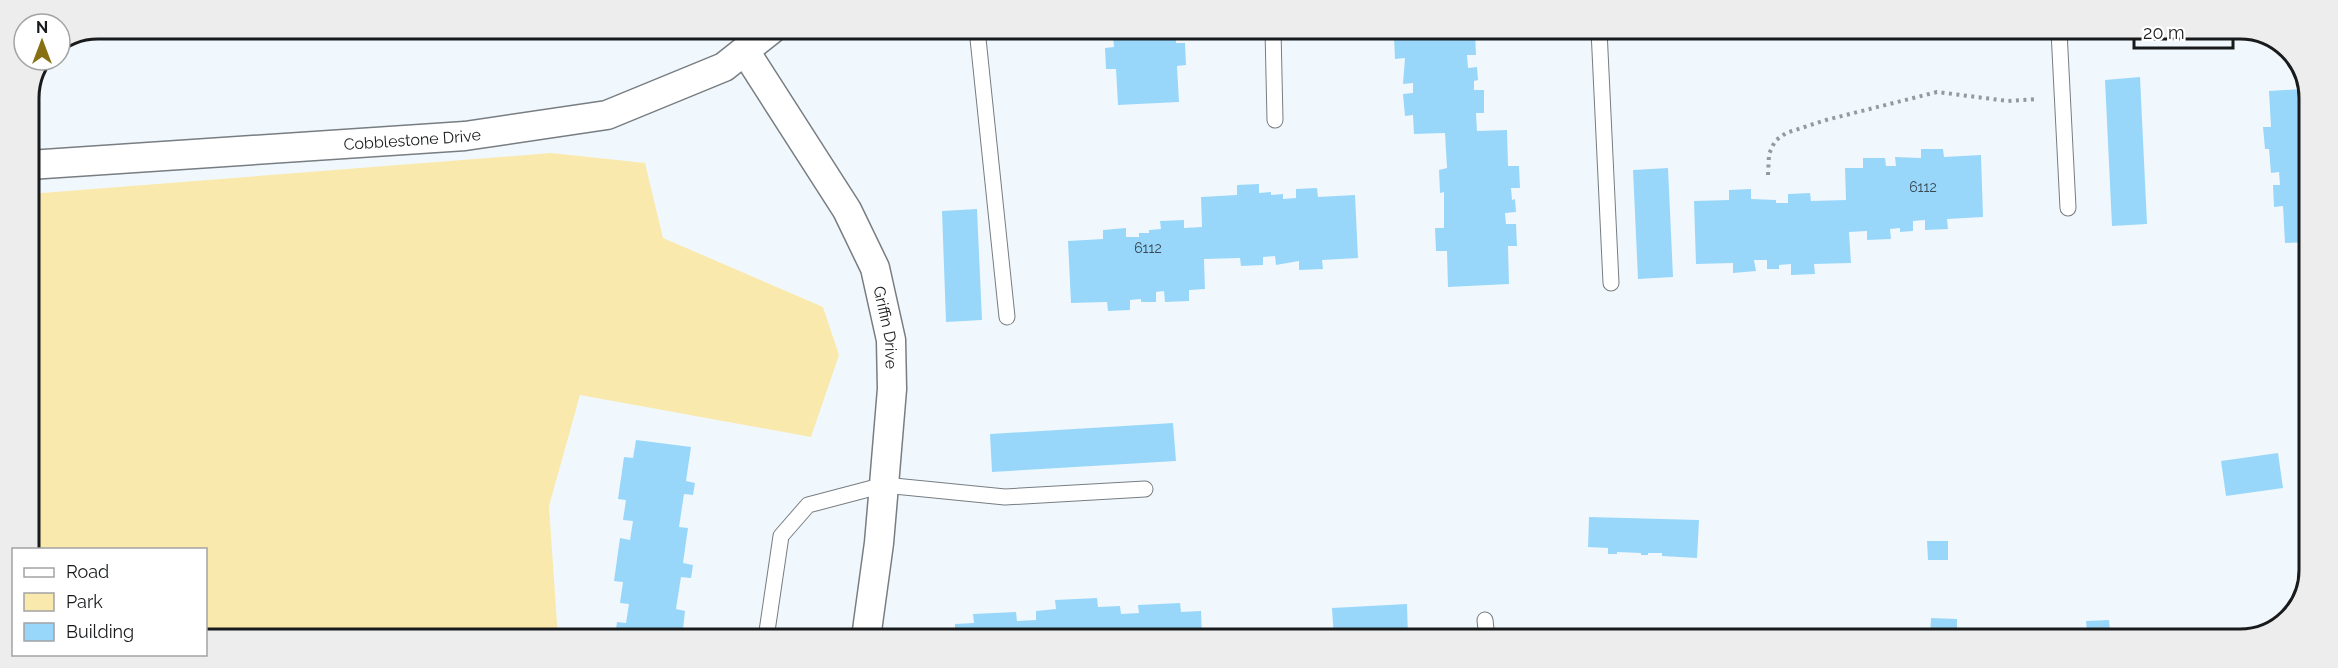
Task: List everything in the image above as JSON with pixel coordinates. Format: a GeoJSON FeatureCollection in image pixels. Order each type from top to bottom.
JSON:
{"type":"FeatureCollection","features":[{"type":"Feature","properties":{"kind":"street","name":"Cobblestone Drive"},"geometry":{"type":"LineString","coordinates":[[39,164],[465,136],[608,115],[724,67],[760,39]]}},
{"type":"Feature","properties":{"kind":"street","name":"Griffin Drive"},"geometry":{"type":"LineString","coordinates":[[745,51],[847,210],[875,268],[891,340],[892,389],[879,543],[867,629]]}},
{"type":"Feature","properties":{"kind":"lane"},"geometry":{"type":"LineString","coordinates":[[978,39],[1007,317]]}},
{"type":"Feature","properties":{"kind":"lane"},"geometry":{"type":"LineString","coordinates":[[1273,39],[1275,120]]}},
{"type":"Feature","properties":{"kind":"lane"},"geometry":{"type":"LineString","coordinates":[[1599,39],[1611,283]]}},
{"type":"Feature","properties":{"kind":"lane"},"geometry":{"type":"LineString","coordinates":[[2059,39],[2068,208]]}},
{"type":"Feature","properties":{"kind":"lane"},"geometry":{"type":"LineString","coordinates":[[767,629],[781,536],[808,505],[884,485],[1005,497],[1145,489]]}},
{"type":"Feature","properties":{"kind":"lane"},"geometry":{"type":"LineString","coordinates":[[1485,620],[1486,629]]}},
{"type":"Feature","properties":{"kind":"path"},"geometry":{"type":"LineString","coordinates":[[1768,175],[1769,153],[1775,141],[1786,133],[1826,120],[1937,92],[2008,101],[2063,98]]}},
{"type":"Feature","properties":{"kind":"green space"},"geometry":{"type":"Polygon","coordinates":[[[551,153],[645,163],[663,238],[823,307],[839,355],[811,437],[580,395],[549,506],[557,629],[207,629],[207,548],[39,548],[39,193],[551,153]]]}},
{"type":"Feature","properties":{"kind":"building"},"geometry":{"type":"Polygon","coordinates":[[[1113,39],[1176,39],[1176,43],[1185,43],[1186,65],[1177,66],[1179,102],[1118,105],[1116,69],[1106,69],[1105,48],[1114,47],[1113,39]]]}},
{"type":"Feature","properties":{"kind":"building"},"geometry":{"type":"Polygon","coordinates":[[[1394,39],[1475,39],[1476,55],[1467,55],[1468,68],[1477,67],[1478,80],[1474,81],[1474,90],[1484,90],[1484,113],[1476,113],[1477,131],[1507,130],[1508,166],[1519,166],[1520,188],[1511,188],[1516,212],[1505,213],[1506,224],[1516,224],[1517,246],[1508,246],[1509,284],[1448,287],[1447,251],[1436,251],[1435,228],[1444,228],[1444,192],[1440,193],[1439,170],[1447,168],[1445,133],[1414,134],[1413,115],[1405,116],[1403,94],[1413,93],[1413,83],[1403,84],[1405,58],[1395,59],[1394,39]]]}},
{"type":"Feature","properties":{"kind":"building"},"geometry":{"type":"Polygon","coordinates":[[[2140,77],[2147,224],[2112,226],[2105,80],[2140,77]]]}},
{"type":"Feature","properties":{"kind":"building"},"geometry":{"type":"Polygon","coordinates":[[[2298,89],[2299,242],[2285,243],[2283,206],[2274,207],[2273,185],[2280,185],[2279,172],[2271,173],[2269,149],[2265,149],[2263,127],[2271,127],[2269,91],[2298,89]]]}},
{"type":"Feature","properties":{"kind":"building"},"geometry":{"type":"Polygon","coordinates":[[[1921,149],[1943,149],[1944,157],[1981,155],[1983,217],[1947,219],[1948,229],[1925,230],[1925,220],[1913,221],[1913,231],[1900,232],[1900,228],[1890,229],[1891,239],[1867,240],[1867,231],[1849,232],[1851,263],[1814,264],[1815,274],[1791,275],[1791,264],[1779,265],[1779,269],[1767,269],[1767,260],[1754,260],[1756,271],[1733,273],[1733,263],[1696,264],[1694,201],[1729,200],[1729,190],[1751,189],[1751,199],[1776,200],[1776,203],[1788,203],[1788,194],[1810,193],[1811,201],[1846,200],[1845,168],[1863,168],[1863,158],[1885,158],[1886,166],[1896,166],[1895,157],[1921,158],[1921,149]]]}},
{"type":"Feature","properties":{"kind":"building"},"geometry":{"type":"Polygon","coordinates":[[[1668,168],[1673,277],[1638,279],[1633,170],[1668,168]]]}},
{"type":"Feature","properties":{"kind":"building"},"geometry":{"type":"Polygon","coordinates":[[[1259,184],[1259,193],[1283,194],[1283,199],[1296,198],[1296,189],[1317,188],[1318,197],[1355,195],[1358,258],[1322,260],[1323,269],[1299,270],[1299,261],[1276,265],[1275,256],[1263,257],[1263,265],[1241,266],[1240,258],[1204,259],[1205,289],[1189,290],[1189,301],[1165,302],[1164,291],[1156,292],[1156,302],[1141,302],[1141,299],[1130,300],[1130,310],[1108,311],[1107,302],[1071,303],[1068,241],[1103,239],[1103,230],[1126,228],[1126,237],[1139,237],[1139,233],[1161,229],[1160,221],[1184,220],[1184,228],[1202,227],[1201,197],[1237,195],[1237,185],[1259,184]]]}},
{"type":"Feature","properties":{"kind":"building"},"geometry":{"type":"Polygon","coordinates":[[[977,209],[982,320],[946,322],[942,211],[977,209]]]}},
{"type":"Feature","properties":{"kind":"building"},"geometry":{"type":"Polygon","coordinates":[[[1173,423],[1176,461],[992,472],[990,434],[1173,423]]]}},
{"type":"Feature","properties":{"kind":"building"},"geometry":{"type":"Polygon","coordinates":[[[636,440],[691,447],[686,481],[695,483],[693,495],[684,494],[679,527],[688,528],[683,563],[693,565],[691,578],[681,577],[676,609],[685,611],[683,629],[616,629],[617,622],[626,623],[629,604],[620,603],[623,582],[614,581],[620,538],[630,540],[633,521],[623,520],[626,500],[618,499],[624,457],[633,458],[636,440]]]}},
{"type":"Feature","properties":{"kind":"building"},"geometry":{"type":"Polygon","coordinates":[[[2278,453],[2283,488],[2226,496],[2221,461],[2278,453]]]}},
{"type":"Feature","properties":{"kind":"building"},"geometry":{"type":"Polygon","coordinates":[[[1589,517],[1699,520],[1697,558],[1662,556],[1662,553],[1641,555],[1641,553],[1617,552],[1617,554],[1608,554],[1608,548],[1588,547],[1589,517]]]}},
{"type":"Feature","properties":{"kind":"building"},"geometry":{"type":"Polygon","coordinates":[[[1927,541],[1948,541],[1948,560],[1928,560],[1927,541]]]}},
{"type":"Feature","properties":{"kind":"building"},"geometry":{"type":"Polygon","coordinates":[[[1097,598],[1098,607],[1120,606],[1121,614],[1139,613],[1138,605],[1180,603],[1181,612],[1201,611],[1202,629],[955,629],[955,624],[974,623],[973,614],[1016,612],[1017,621],[1036,620],[1036,611],[1056,609],[1055,600],[1097,598]]]}},
{"type":"Feature","properties":{"kind":"building"},"geometry":{"type":"Polygon","coordinates":[[[1407,604],[1408,629],[1333,629],[1332,608],[1407,604]]]}},
{"type":"Feature","properties":{"kind":"building"},"geometry":{"type":"Polygon","coordinates":[[[1931,618],[1957,619],[1957,629],[1930,629],[1931,618]]]}},
{"type":"Feature","properties":{"kind":"building"},"geometry":{"type":"Polygon","coordinates":[[[2109,620],[2110,629],[2087,629],[2086,621],[2109,620]]]}}]}
